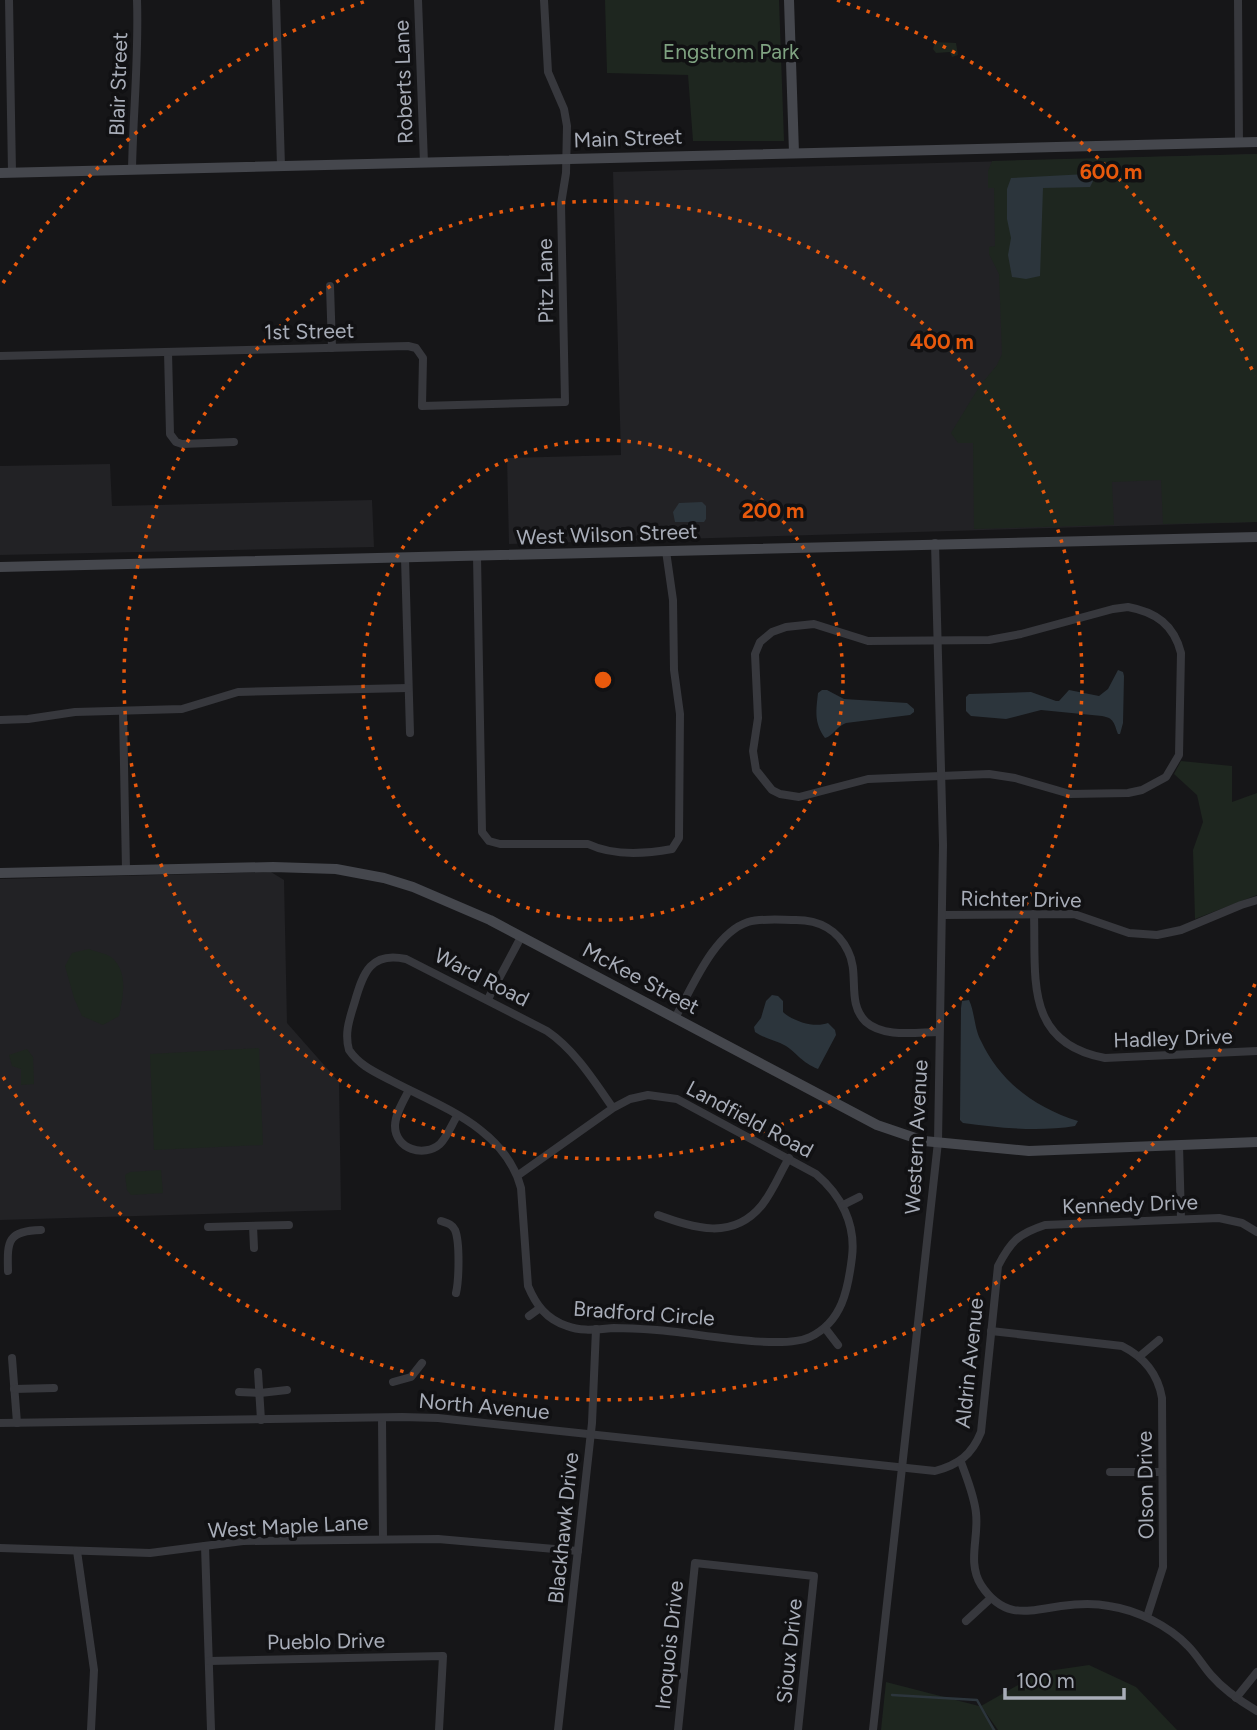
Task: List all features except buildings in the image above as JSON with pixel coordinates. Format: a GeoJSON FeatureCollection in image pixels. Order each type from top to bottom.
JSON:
{"type":"FeatureCollection","features":[{"type":"Feature","properties":{"kind":"main road"},"geometry":{"type":"LineString","coordinates":[[789,0],[794,153]]}},
{"type":"Feature","properties":{"kind":"main road","name":"Main Street"},"geometry":{"type":"LineString","coordinates":[[0,173],[1257,142]]}},
{"type":"Feature","properties":{"kind":"main road","name":"West Wilson Street"},"geometry":{"type":"LineString","coordinates":[[0,567],[1257,537]]}},
{"type":"Feature","properties":{"kind":"main road","name":"McKee Street"},"geometry":{"type":"LineString","coordinates":[[0,873],[273,867],[315,867],[353,872],[413,887],[477,914],[877,1125],[924,1141],[1029,1151],[1257,1142]]}},
{"type":"Feature","properties":{"kind":"street"},"geometry":{"type":"LineString","coordinates":[[9,0],[5,13],[12,172]]}},
{"type":"Feature","properties":{"kind":"street","name":"Blair Street"},"geometry":{"type":"LineString","coordinates":[[132,170],[138,51],[137,0]]}},
{"type":"Feature","properties":{"kind":"street"},"geometry":{"type":"LineString","coordinates":[[276,0],[281,166]]}},
{"type":"Feature","properties":{"kind":"street","name":"Roberts Lane"},"geometry":{"type":"LineString","coordinates":[[418,0],[424,163]]}},
{"type":"Feature","properties":{"kind":"street","name":"Pitz Lane"},"geometry":{"type":"LineString","coordinates":[[544,0],[548,72],[564,109],[567,126],[567,159],[561,204],[565,402]]}},
{"type":"Feature","properties":{"kind":"street"},"geometry":{"type":"LineString","coordinates":[[1238,0],[1238,143]]}},
{"type":"Feature","properties":{"kind":"street"},"geometry":{"type":"LineString","coordinates":[[330,286],[332,348]]}},
{"type":"Feature","properties":{"kind":"street","name":"1st Street"},"geometry":{"type":"LineString","coordinates":[[0,356],[408,346],[416,348],[423,358],[422,406],[565,402]]}},
{"type":"Feature","properties":{"kind":"street"},"geometry":{"type":"LineString","coordinates":[[168,352],[170,434],[176,442],[182,444],[234,442]]}},
{"type":"Feature","properties":{"kind":"street","name":"Western Avenue"},"geometry":{"type":"LineString","coordinates":[[873,1730],[938,1142],[942,775],[935,544]]}},
{"type":"Feature","properties":{"kind":"street"},"geometry":{"type":"LineString","coordinates":[[477,556],[481,827],[485,837],[500,845],[588,844],[602,850],[631,852],[672,849],[679,838],[680,714],[674,670],[673,600],[666,551]]}},
{"type":"Feature","properties":{"kind":"street"},"geometry":{"type":"LineString","coordinates":[[405,558],[410,733]]}},
{"type":"Feature","properties":{"kind":"street"},"geometry":{"type":"LineString","coordinates":[[1128,607],[1157,615],[1167,624],[1178,643],[1182,664],[1180,744],[1173,767],[1166,778],[1142,790],[1085,795],[1056,791],[1002,775],[942,775],[867,779],[799,797],[789,797],[772,790],[761,778],[754,762],[758,718],[755,654],[760,642],[772,632],[786,627],[814,624],[868,641],[938,640],[1005,638],[1128,607]]}},
{"type":"Feature","properties":{"kind":"street"},"geometry":{"type":"LineString","coordinates":[[0,720],[75,712],[181,709],[238,692],[408,688]]}},
{"type":"Feature","properties":{"kind":"street"},"geometry":{"type":"LineString","coordinates":[[123,712],[126,870]]}},
{"type":"Feature","properties":{"kind":"street","name":"Richter Drive"},"geometry":{"type":"LineString","coordinates":[[942,915],[1074,914],[1129,933],[1157,935],[1181,930],[1257,900]]}},
{"type":"Feature","properties":{"kind":"street","name":"Hadley Drive"},"geometry":{"type":"LineString","coordinates":[[1034,914],[1037,997],[1041,1012],[1048,1026],[1072,1048],[1105,1058],[1257,1051]]}},
{"type":"Feature","properties":{"kind":"street"},"geometry":{"type":"LineString","coordinates":[[675,1018],[716,947],[734,929],[754,921],[801,920],[825,926],[834,932],[847,948],[853,965],[855,1004],[858,1012],[869,1024],[889,1031],[939,1032]]}},
{"type":"Feature","properties":{"kind":"street"},"geometry":{"type":"LineString","coordinates":[[488,999],[521,937]]}},
{"type":"Feature","properties":{"kind":"street","name":"Ward Road"},"geometry":{"type":"LineString","coordinates":[[409,1090],[358,1061],[349,1050],[346,1032],[364,972],[374,963],[395,956],[419,964],[557,1038],[578,1059],[613,1108]]}},
{"type":"Feature","properties":{"kind":"street"},"geometry":{"type":"LineString","coordinates":[[457,1116],[439,1144],[428,1150],[416,1151],[403,1144],[397,1136],[395,1125],[409,1090],[477,1126],[496,1142],[517,1176],[524,1206],[528,1286],[540,1308],[529,1316]]}},
{"type":"Feature","properties":{"kind":"street","name":"Landfield Road"},"geometry":{"type":"LineString","coordinates":[[517,1176],[613,1108],[630,1099],[648,1095],[677,1099],[789,1158],[826,1182],[843,1205],[852,1239],[849,1279],[838,1314],[824,1329]]}},
{"type":"Feature","properties":{"kind":"street"},"geometry":{"type":"LineString","coordinates":[[1179,1145],[1181,1219]]}},
{"type":"Feature","properties":{"kind":"street"},"geometry":{"type":"LineString","coordinates":[[658,1215],[708,1230],[733,1226],[762,1205],[789,1158]]}},
{"type":"Feature","properties":{"kind":"street"},"geometry":{"type":"LineString","coordinates":[[843,1205],[859,1197]]}},
{"type":"Feature","properties":{"kind":"street","name":"Kennedy Drive"},"geometry":{"type":"LineString","coordinates":[[1008,1247],[1023,1232],[1045,1225],[1219,1218],[1242,1223],[1257,1232]]}},
{"type":"Feature","properties":{"kind":"street"},"geometry":{"type":"LineString","coordinates":[[442,1221],[451,1224],[456,1232],[456,1293]]}},
{"type":"Feature","properties":{"kind":"street"},"geometry":{"type":"LineString","coordinates":[[208,1227],[289,1225]]}},
{"type":"Feature","properties":{"kind":"street"},"geometry":{"type":"LineString","coordinates":[[253,1226],[254,1248]]}},
{"type":"Feature","properties":{"kind":"street"},"geometry":{"type":"LineString","coordinates":[[8,1271],[7,1250],[13,1237],[24,1231],[41,1230]]}},
{"type":"Feature","properties":{"kind":"street","name":"Aldrin Avenue"},"geometry":{"type":"LineString","coordinates":[[961,1462],[971,1452],[981,1432],[998,1266],[1008,1247]]}},
{"type":"Feature","properties":{"kind":"street","name":"Bradford Circle"},"geometry":{"type":"LineString","coordinates":[[540,1308],[548,1317],[568,1327],[658,1330],[785,1343],[808,1338],[824,1329]]}},
{"type":"Feature","properties":{"kind":"street","name":"Blackhawk Drive"},"geometry":{"type":"LineString","coordinates":[[558,1730],[591,1433],[596,1329]]}},
{"type":"Feature","properties":{"kind":"street"},"geometry":{"type":"LineString","coordinates":[[824,1329],[838,1345]]}},
{"type":"Feature","properties":{"kind":"street"},"geometry":{"type":"LineString","coordinates":[[991,1331],[1122,1346],[1140,1356],[1159,1340]]}},
{"type":"Feature","properties":{"kind":"street","name":"Olson Drive"},"geometry":{"type":"LineString","coordinates":[[1140,1356],[1149,1366],[1160,1387],[1163,1567],[1147,1617]]}},
{"type":"Feature","properties":{"kind":"street"},"geometry":{"type":"LineString","coordinates":[[12,1357],[16,1423]]}},
{"type":"Feature","properties":{"kind":"street"},"geometry":{"type":"LineString","coordinates":[[393,1382],[411,1377],[422,1363]]}},
{"type":"Feature","properties":{"kind":"street"},"geometry":{"type":"LineString","coordinates":[[258,1372],[261,1420]]}},
{"type":"Feature","properties":{"kind":"street"},"geometry":{"type":"LineString","coordinates":[[14,1389],[54,1388]]}},
{"type":"Feature","properties":{"kind":"street"},"geometry":{"type":"LineString","coordinates":[[239,1392],[287,1390]]}},
{"type":"Feature","properties":{"kind":"street"},"geometry":{"type":"LineString","coordinates":[[382,1418],[383,1539]]}},
{"type":"Feature","properties":{"kind":"street","name":"North Avenue"},"geometry":{"type":"LineString","coordinates":[[0,1423],[438,1418],[935,1471],[961,1462]]}},
{"type":"Feature","properties":{"kind":"street"},"geometry":{"type":"LineString","coordinates":[[961,1462],[976,1513],[974,1569],[990,1598],[1013,1610],[1026,1612],[1077,1604],[1110,1606],[1147,1617],[1188,1645],[1212,1676],[1236,1698],[1257,1711]]}},
{"type":"Feature","properties":{"kind":"street"},"geometry":{"type":"LineString","coordinates":[[1110,1472],[1162,1472]]}},
{"type":"Feature","properties":{"kind":"street","name":"West Maple Lane"},"geometry":{"type":"LineString","coordinates":[[0,1548],[163,1553],[222,1542],[438,1539],[578,1551]]}},
{"type":"Feature","properties":{"kind":"street"},"geometry":{"type":"LineString","coordinates":[[205,1546],[211,1730]]}},
{"type":"Feature","properties":{"kind":"street"},"geometry":{"type":"LineString","coordinates":[[77,1551],[94,1670],[91,1730]]}},
{"type":"Feature","properties":{"kind":"street","name":"Sioux Drive"},"geometry":{"type":"LineString","coordinates":[[695,1563],[814,1576],[798,1730]]}},
{"type":"Feature","properties":{"kind":"street","name":"Iroquois Drive"},"geometry":{"type":"LineString","coordinates":[[678,1730],[695,1563]]}},
{"type":"Feature","properties":{"kind":"street"},"geometry":{"type":"LineString","coordinates":[[966,1621],[990,1598]]}},
{"type":"Feature","properties":{"kind":"street","name":"Pueblo Drive"},"geometry":{"type":"LineString","coordinates":[[209,1661],[443,1657],[439,1730]]}},
{"type":"Feature","properties":{"kind":"street"},"geometry":{"type":"LineString","coordinates":[[1236,1698],[1257,1672]]}},
{"type":"Feature","properties":{"kind":"shaded area"},"geometry":{"type":"Polygon","coordinates":[[[1257,154],[1257,522],[509,544],[507,458],[621,455],[613,172],[1257,154]]]}},
{"type":"Feature","properties":{"kind":"shaded area"},"geometry":{"type":"Polygon","coordinates":[[[1087,174],[1093,181],[1090,187],[1043,188],[1040,276],[1026,279],[1012,277],[1008,255],[1011,238],[1007,219],[1007,189],[1011,178],[1087,174]]]}},
{"type":"Feature","properties":{"kind":"shaded area"},"geometry":{"type":"Polygon","coordinates":[[[110,464],[112,506],[372,500],[374,547],[0,555],[0,466],[110,464]]]}},
{"type":"Feature","properties":{"kind":"shaded area"},"geometry":{"type":"Polygon","coordinates":[[[702,502],[706,506],[704,522],[675,522],[673,512],[679,503],[702,502]]]}},
{"type":"Feature","properties":{"kind":"shaded area"},"geometry":{"type":"Polygon","coordinates":[[[1118,670],[1123,672],[1124,676],[1123,723],[1120,734],[1111,720],[1102,716],[1041,710],[1006,719],[971,716],[966,711],[966,697],[969,694],[1031,692],[1056,701],[1069,690],[1099,696],[1108,689],[1118,670]]]}},
{"type":"Feature","properties":{"kind":"shaded area"},"geometry":{"type":"Polygon","coordinates":[[[822,690],[844,699],[907,703],[914,712],[910,715],[846,723],[825,738],[817,717],[818,693],[822,690]]]}},
{"type":"Feature","properties":{"kind":"shaded area"},"geometry":{"type":"Polygon","coordinates":[[[271,872],[284,880],[287,1023],[339,1082],[341,1210],[0,1220],[0,879],[271,872]]]}},
{"type":"Feature","properties":{"kind":"shaded area"},"geometry":{"type":"Polygon","coordinates":[[[772,995],[783,1001],[783,1012],[793,1019],[811,1024],[828,1023],[835,1030],[836,1035],[818,1069],[786,1046],[755,1032],[754,1027],[761,1018],[766,1001],[772,995]]]}},
{"type":"Feature","properties":{"kind":"shaded area"},"geometry":{"type":"Polygon","coordinates":[[[969,1000],[979,1036],[998,1069],[1034,1101],[1078,1121],[1075,1126],[1019,1129],[963,1123],[960,1120],[961,1008],[962,1001],[969,1000]]]}},
{"type":"Feature","properties":{"kind":"green space","name":"Engstrom Park"},"geometry":{"type":"Polygon","coordinates":[[[605,0],[779,0],[784,141],[693,141],[688,75],[607,73],[605,0]]]}},
{"type":"Feature","properties":{"kind":"green space"},"geometry":{"type":"Polygon","coordinates":[[[935,42],[956,43],[958,55],[952,57],[950,52],[936,53],[933,49],[935,42]]]}},
{"type":"Feature","properties":{"kind":"green space"},"geometry":{"type":"Polygon","coordinates":[[[1257,154],[1257,522],[1163,524],[1161,480],[1112,482],[1114,525],[974,529],[973,443],[958,443],[951,433],[1002,354],[999,274],[989,254],[989,247],[995,246],[994,188],[988,188],[988,171],[992,161],[1257,154]]]}},
{"type":"Feature","properties":{"kind":"green space"},"geometry":{"type":"Polygon","coordinates":[[[1181,761],[1232,766],[1232,802],[1257,793],[1257,895],[1195,919],[1193,850],[1203,822],[1197,795],[1174,774],[1181,761]]]}},
{"type":"Feature","properties":{"kind":"green space"},"geometry":{"type":"Polygon","coordinates":[[[89,949],[111,957],[117,963],[122,977],[123,993],[119,1016],[103,1025],[82,1016],[65,966],[72,953],[89,949]]]}},
{"type":"Feature","properties":{"kind":"green space"},"geometry":{"type":"Polygon","coordinates":[[[259,1048],[263,1145],[154,1150],[150,1054],[259,1048]]]}},
{"type":"Feature","properties":{"kind":"green space"},"geometry":{"type":"Polygon","coordinates":[[[27,1049],[33,1057],[34,1084],[21,1085],[21,1069],[12,1066],[9,1055],[27,1049]]]}},
{"type":"Feature","properties":{"kind":"green space"},"geometry":{"type":"Polygon","coordinates":[[[161,1170],[163,1193],[131,1195],[127,1190],[125,1175],[130,1172],[161,1170]]]}},
{"type":"Feature","properties":{"kind":"green space"},"geometry":{"type":"Polygon","coordinates":[[[1089,1665],[1136,1687],[1177,1730],[998,1730],[981,1706],[1041,1672],[1089,1665]]]}},
{"type":"Feature","properties":{"kind":"green space"},"geometry":{"type":"Polygon","coordinates":[[[886,1682],[979,1706],[996,1730],[881,1730],[886,1682]]]}},
{"type":"Feature","properties":{"kind":"waterway"},"geometry":{"type":"LineString","coordinates":[[892,1695],[977,1700],[994,1730]]}}]}
